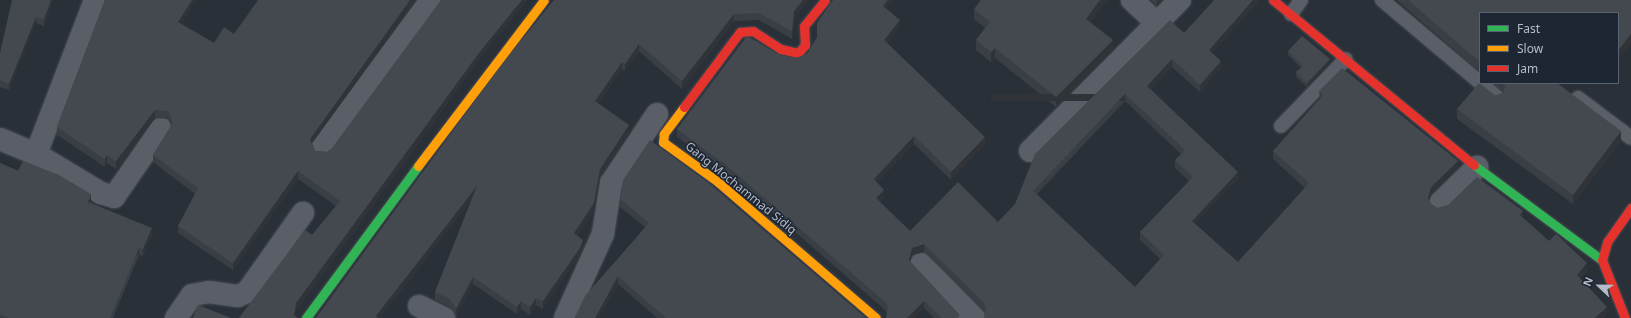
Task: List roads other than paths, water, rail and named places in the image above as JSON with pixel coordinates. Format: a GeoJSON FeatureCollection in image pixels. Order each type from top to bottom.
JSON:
{"type":"FeatureCollection","features":[{"type":"Feature","properties":{"kind":"street"},"geometry":{"type":"LineString","coordinates":[[36,154],[95,0]]}},
{"type":"Feature","properties":{"kind":"street"},"geometry":{"type":"LineString","coordinates":[[322,148],[431,0]]}},
{"type":"Feature","properties":{"kind":"street"},"geometry":{"type":"LineString","coordinates":[[306,318],[489,68],[544,0]]}},
{"type":"Feature","properties":{"kind":"street","name":"Gang Mochammad Sidiq"},"geometry":{"type":"LineString","coordinates":[[825,0],[804,26],[805,45],[798,53],[781,49],[753,31],[740,32],[664,134],[662,142],[718,182],[876,318]]}},
{"type":"Feature","properties":{"kind":"street"},"geometry":{"type":"LineString","coordinates":[[1132,0],[1157,23]]}},
{"type":"Feature","properties":{"kind":"street"},"geometry":{"type":"LineString","coordinates":[[1030,151],[1180,0]]}},
{"type":"Feature","properties":{"kind":"street"},"geometry":{"type":"LineString","coordinates":[[1273,0],[1477,167],[1602,260],[1625,318]]}},
{"type":"Feature","properties":{"kind":"street"},"geometry":{"type":"LineString","coordinates":[[565,318],[603,234],[611,183],[657,114]]}},
{"type":"Feature","properties":{"kind":"street"},"geometry":{"type":"LineString","coordinates":[[0,139],[36,154],[100,193],[114,197],[161,129]]}},
{"type":"Feature","properties":{"kind":"street"},"geometry":{"type":"LineString","coordinates":[[1440,202],[1477,167]]}},
{"type":"Feature","properties":{"kind":"street"},"geometry":{"type":"LineString","coordinates":[[1602,260],[1607,242],[1631,208]]}},
{"type":"Feature","properties":{"kind":"street"},"geometry":{"type":"LineString","coordinates":[[176,318],[192,295],[209,292],[238,296],[246,292],[303,213]]}},
{"type":"Feature","properties":{"kind":"street"},"geometry":{"type":"LineString","coordinates":[[921,264],[974,318]]}},
{"type":"Feature","properties":{"kind":"street"},"geometry":{"type":"LineString","coordinates":[[419,306],[444,318]]}},
{"type":"Feature","properties":{"kind":"lane"},"geometry":{"type":"LineString","coordinates":[[1291,14],[1301,0]]}},
{"type":"Feature","properties":{"kind":"lane"},"geometry":{"type":"LineString","coordinates":[[1382,0],[1479,82]]}},
{"type":"Feature","properties":{"kind":"lane"},"geometry":{"type":"LineString","coordinates":[[1281,126],[1346,59]]}},
{"type":"Feature","properties":{"kind":"lane"},"geometry":{"type":"LineString","coordinates":[[1482,84],[1497,97]]}},
{"type":"Feature","properties":{"kind":"lane"},"geometry":{"type":"LineString","coordinates":[[1578,98],[1631,138]]}}]}
